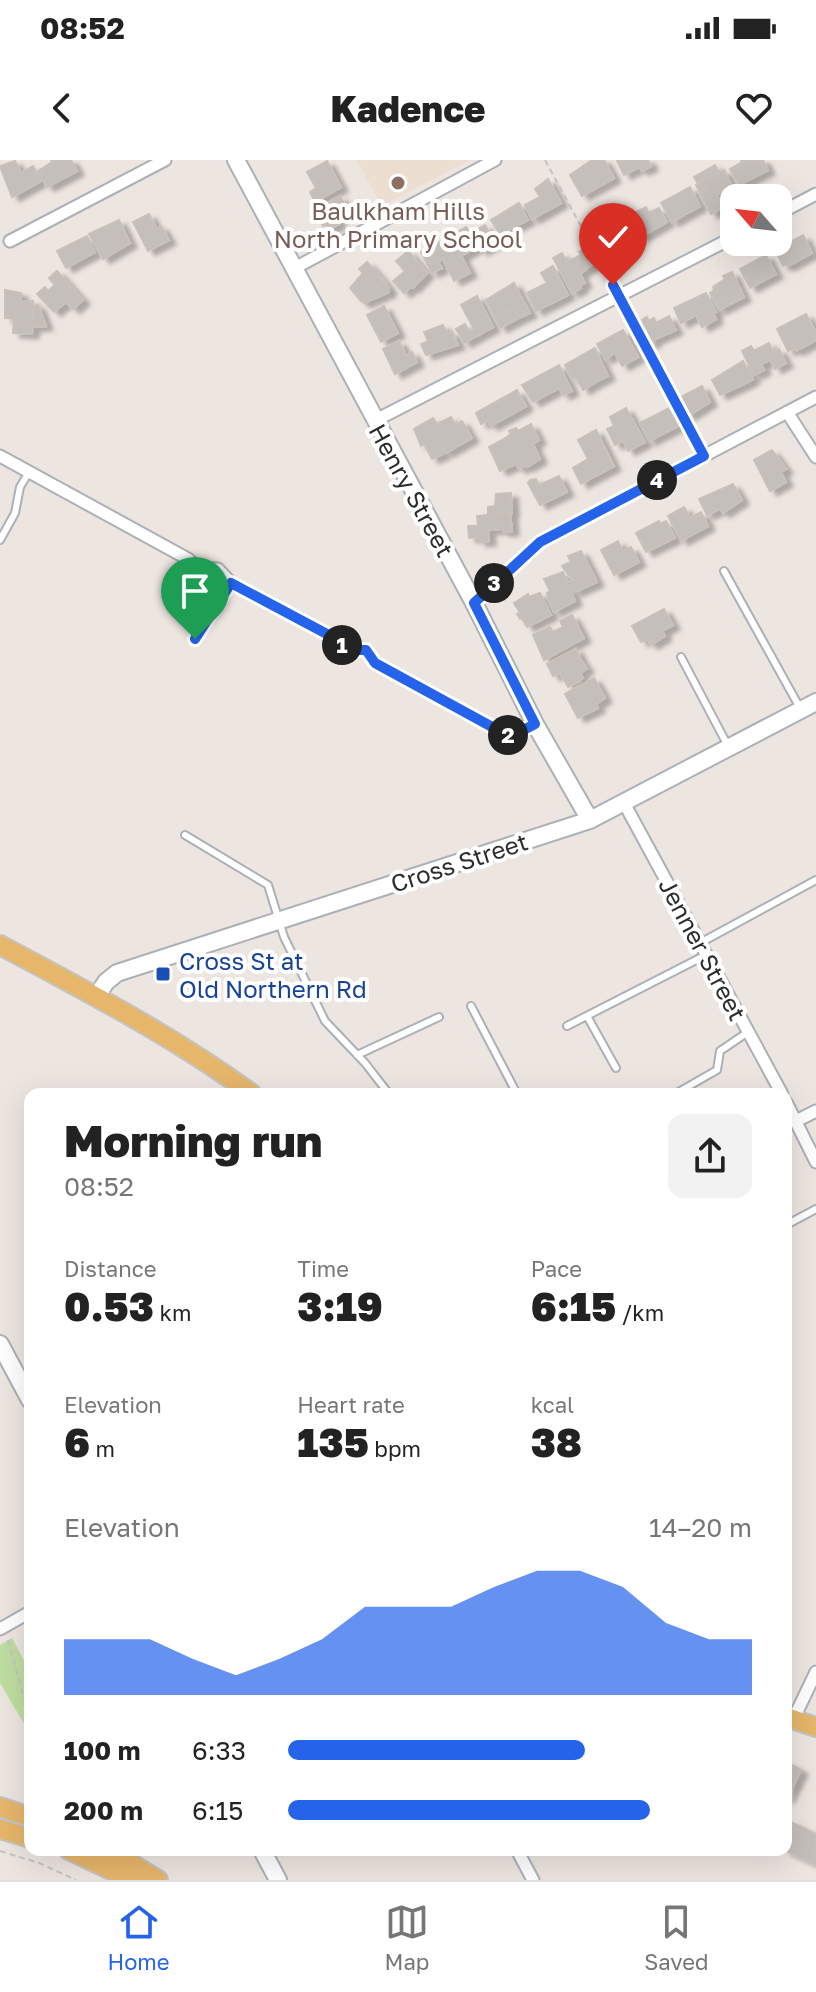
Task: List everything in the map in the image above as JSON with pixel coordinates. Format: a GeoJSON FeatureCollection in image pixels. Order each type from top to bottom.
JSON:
{"type":"FeatureCollection","features":[{"type":"Feature","properties":{"kind":"main road"},"geometry":{"type":"LineString","coordinates":[[0,945],[199,1056],[244,1088]]}},
{"type":"Feature","properties":{"kind":"main road"},"geometry":{"type":"LineString","coordinates":[[792,1720],[816,1727]]}},
{"type":"Feature","properties":{"kind":"main road"},"geometry":{"type":"LineString","coordinates":[[0,1807],[24,1815]]}},
{"type":"Feature","properties":{"kind":"main road"},"geometry":{"type":"LineString","coordinates":[[0,1829],[24,1836]]}},
{"type":"Feature","properties":{"kind":"main road"},"geometry":{"type":"LineString","coordinates":[[82,1856],[132,1880]]}},
{"type":"Feature","properties":{"kind":"main road"},"geometry":{"type":"LineString","coordinates":[[119,1856],[158,1880]]}},
{"type":"Feature","properties":{"kind":"street"},"geometry":{"type":"LineString","coordinates":[[10,241],[165,160]]}},
{"type":"Feature","properties":{"kind":"street","name":"Henry Street"},"geometry":{"type":"LineString","coordinates":[[236,160],[474,603],[535,724],[590,820]]}},
{"type":"Feature","properties":{"kind":"street"},"geometry":{"type":"LineString","coordinates":[[293,269],[495,160]]}},
{"type":"Feature","properties":{"kind":"street"},"geometry":{"type":"LineString","coordinates":[[792,207],[816,194]]}},
{"type":"Feature","properties":{"kind":"street"},"geometry":{"type":"LineString","coordinates":[[374,421],[720,244]]}},
{"type":"Feature","properties":{"kind":"street"},"geometry":{"type":"LineString","coordinates":[[474,603],[540,542],[816,397]]}},
{"type":"Feature","properties":{"kind":"street"},"geometry":{"type":"LineString","coordinates":[[787,412],[816,457]]}},
{"type":"Feature","properties":{"kind":"street"},"geometry":{"type":"LineString","coordinates":[[0,456],[188,559],[198,568],[218,569],[231,583],[340,641],[344,650],[366,650],[375,663],[505,734],[512,736],[535,724]]}},
{"type":"Feature","properties":{"kind":"street","name":"Cross Street"},"geometry":{"type":"LineString","coordinates":[[96,997],[117,973],[590,820],[808,706]]}},
{"type":"Feature","properties":{"kind":"street","name":"Jenner Street"},"geometry":{"type":"LineString","coordinates":[[624,803],[779,1088]]}},
{"type":"Feature","properties":{"kind":"street"},"geometry":{"type":"LineString","coordinates":[[796,1121],[816,1111]]}},
{"type":"Feature","properties":{"kind":"street"},"geometry":{"type":"LineString","coordinates":[[792,1114],[816,1162]]}},
{"type":"Feature","properties":{"kind":"street"},"geometry":{"type":"LineString","coordinates":[[0,1344],[24,1383]]}},
{"type":"Feature","properties":{"kind":"street"},"geometry":{"type":"LineString","coordinates":[[2,1628],[24,1615]]}},
{"type":"Feature","properties":{"kind":"street"},"geometry":{"type":"LineString","coordinates":[[792,1714],[816,1672]]}},
{"type":"Feature","properties":{"kind":"street"},"geometry":{"type":"LineString","coordinates":[[265,1856],[278,1880]]}},
{"type":"Feature","properties":{"kind":"street"},"geometry":{"type":"LineString","coordinates":[[520,1856],[533,1880]]}},
{"type":"Feature","properties":{"kind":"lane"},"geometry":{"type":"LineString","coordinates":[[0,540],[15,513],[20,487],[29,472]]}},
{"type":"Feature","properties":{"kind":"lane"},"geometry":{"type":"LineString","coordinates":[[724,571],[808,706]]}},
{"type":"Feature","properties":{"kind":"lane"},"geometry":{"type":"LineString","coordinates":[[195,639],[231,583]]}},
{"type":"Feature","properties":{"kind":"lane"},"geometry":{"type":"LineString","coordinates":[[681,657],[729,748]]}},
{"type":"Feature","properties":{"kind":"lane"},"geometry":{"type":"LineString","coordinates":[[185,835],[268,885],[281,919],[284,937],[325,1021],[384,1088]]}},
{"type":"Feature","properties":{"kind":"lane"},"geometry":{"type":"LineString","coordinates":[[699,943],[816,880]]}},
{"type":"Feature","properties":{"kind":"lane"},"geometry":{"type":"LineString","coordinates":[[567,1026],[706,955]]}},
{"type":"Feature","properties":{"kind":"lane"},"geometry":{"type":"LineString","coordinates":[[471,1006],[514,1088]]}},
{"type":"Feature","properties":{"kind":"lane"},"geometry":{"type":"LineString","coordinates":[[587,1016],[616,1068]]}},
{"type":"Feature","properties":{"kind":"lane"},"geometry":{"type":"LineString","coordinates":[[357,1055],[439,1017]]}},
{"type":"Feature","properties":{"kind":"lane"},"geometry":{"type":"LineString","coordinates":[[686,1088],[717,1070],[720,1051],[748,1032]]}},
{"type":"Feature","properties":{"kind":"lane"},"geometry":{"type":"LineString","coordinates":[[792,1222],[816,1209]]}},
{"type":"Feature","properties":{"kind":"path"},"geometry":{"type":"LineString","coordinates":[[545,160],[704,456]]}},
{"type":"Feature","properties":{"kind":"path"},"geometry":{"type":"LineString","coordinates":[[2,1628],[24,1698]]}},
{"type":"Feature","properties":{"kind":"path"},"geometry":{"type":"LineString","coordinates":[[0,1851],[39,1863],[76,1880]]}},
{"type":"Feature","properties":{"kind":"shaded area","name":"Baulkham Hills North Primary School"},"geometry":{"type":"Polygon","coordinates":[[[357,160],[470,160],[382,206],[357,160]]]}},
{"type":"Feature","properties":{"kind":"green space"},"geometry":{"type":"Polygon","coordinates":[[[12,1638],[24,1661],[24,1724],[0,1683],[0,1645],[12,1638]]]}},
{"type":"Feature","properties":{"kind":"building"},"geometry":{"type":"Polygon","coordinates":[[[51,160],[71,160],[77,171],[47,187],[38,171],[51,160]]]}},
{"type":"Feature","properties":{"kind":"building"},"geometry":{"type":"Polygon","coordinates":[[[592,160],[604,160],[614,178],[582,196],[570,175],[592,160]]]}},
{"type":"Feature","properties":{"kind":"building"},"geometry":{"type":"Polygon","coordinates":[[[619,160],[648,160],[651,166],[642,171],[639,167],[624,175],[619,160]]]}},
{"type":"Feature","properties":{"kind":"building"},"geometry":{"type":"Polygon","coordinates":[[[763,160],[768,170],[738,184],[730,169],[742,162],[763,160]]]}},
{"type":"Feature","properties":{"kind":"building"},"geometry":{"type":"Polygon","coordinates":[[[15,161],[21,173],[33,166],[41,181],[12,197],[0,166],[15,161]]]}},
{"type":"Feature","properties":{"kind":"building"},"geometry":{"type":"Polygon","coordinates":[[[327,161],[341,187],[315,202],[310,192],[316,188],[307,172],[327,161]]]}},
{"type":"Feature","properties":{"kind":"building"},"geometry":{"type":"Polygon","coordinates":[[[715,165],[719,172],[698,184],[694,177],[715,165]]]}},
{"type":"Feature","properties":{"kind":"building"},"geometry":{"type":"Polygon","coordinates":[[[724,170],[731,184],[720,184],[720,193],[717,195],[720,209],[711,214],[696,185],[724,170]]]}},
{"type":"Feature","properties":{"kind":"building"},"geometry":{"type":"Polygon","coordinates":[[[548,179],[561,203],[532,219],[525,205],[540,197],[535,189],[548,179]]]}},
{"type":"Feature","properties":{"kind":"building"},"geometry":{"type":"Polygon","coordinates":[[[690,187],[700,206],[672,222],[661,203],[690,187]]]}},
{"type":"Feature","properties":{"kind":"building"},"geometry":{"type":"Polygon","coordinates":[[[340,196],[349,212],[336,219],[339,224],[329,229],[326,224],[323,226],[315,210],[340,196]]]}},
{"type":"Feature","properties":{"kind":"building"},"geometry":{"type":"Polygon","coordinates":[[[519,203],[528,220],[506,231],[509,236],[503,239],[491,220],[519,203]]]}},
{"type":"Feature","properties":{"kind":"building"},"geometry":{"type":"Polygon","coordinates":[[[646,207],[649,213],[659,208],[667,222],[641,237],[630,215],[646,207]]]}},
{"type":"Feature","properties":{"kind":"building"},"geometry":{"type":"Polygon","coordinates":[[[149,214],[157,229],[161,226],[169,240],[148,251],[133,222],[149,214]]]}},
{"type":"Feature","properties":{"kind":"building"},"geometry":{"type":"Polygon","coordinates":[[[622,218],[635,243],[603,257],[596,243],[601,240],[596,232],[622,218]]]}},
{"type":"Feature","properties":{"kind":"building"},"geometry":{"type":"Polygon","coordinates":[[[119,220],[130,243],[103,259],[89,234],[119,220]]]}},
{"type":"Feature","properties":{"kind":"building"},"geometry":{"type":"Polygon","coordinates":[[[485,225],[495,243],[481,251],[479,246],[463,255],[452,235],[466,227],[470,233],[485,225]]]}},
{"type":"Feature","properties":{"kind":"building"},"geometry":{"type":"Polygon","coordinates":[[[803,235],[812,253],[783,266],[778,256],[792,256],[792,241],[803,235]]]}},
{"type":"Feature","properties":{"kind":"building"},"geometry":{"type":"Polygon","coordinates":[[[87,236],[95,252],[66,268],[57,251],[87,236]]]}},
{"type":"Feature","properties":{"kind":"building"},"geometry":{"type":"Polygon","coordinates":[[[451,236],[470,273],[454,281],[443,259],[438,262],[442,268],[432,273],[421,252],[451,236]]]}},
{"type":"Feature","properties":{"kind":"building"},"geometry":{"type":"Polygon","coordinates":[[[585,249],[594,263],[580,274],[585,283],[572,293],[553,258],[562,253],[567,262],[581,255],[579,252],[585,249]]]}},
{"type":"Feature","properties":{"kind":"building"},"geometry":{"type":"Polygon","coordinates":[[[408,251],[427,273],[404,293],[393,281],[405,271],[396,261],[408,251]]]}},
{"type":"Feature","properties":{"kind":"building"},"geometry":{"type":"Polygon","coordinates":[[[767,256],[776,274],[750,288],[740,269],[767,256]]]}},
{"type":"Feature","properties":{"kind":"building"},"geometry":{"type":"Polygon","coordinates":[[[367,262],[384,281],[361,301],[350,288],[363,273],[359,269],[367,262]]]}},
{"type":"Feature","properties":{"kind":"building"},"geometry":{"type":"Polygon","coordinates":[[[553,266],[568,295],[536,311],[527,293],[547,283],[541,273],[553,266]]]}},
{"type":"Feature","properties":{"kind":"building"},"geometry":{"type":"Polygon","coordinates":[[[57,271],[83,300],[73,309],[66,302],[54,312],[37,294],[45,287],[48,291],[55,285],[49,278],[57,271]]]}},
{"type":"Feature","properties":{"kind":"building"},"geometry":{"type":"Polygon","coordinates":[[[732,272],[744,297],[719,310],[710,293],[725,279],[723,276],[732,272]]]}},
{"type":"Feature","properties":{"kind":"building"},"geometry":{"type":"Polygon","coordinates":[[[384,281],[389,292],[364,303],[361,300],[384,281]]]}},
{"type":"Feature","properties":{"kind":"building"},"geometry":{"type":"Polygon","coordinates":[[[514,283],[518,291],[497,302],[506,312],[515,308],[519,318],[500,328],[486,300],[514,283]]]}},
{"type":"Feature","properties":{"kind":"building"},"geometry":{"type":"Polygon","coordinates":[[[5,290],[21,293],[21,301],[33,301],[33,318],[5,318],[5,290]]]}},
{"type":"Feature","properties":{"kind":"building"},"geometry":{"type":"Polygon","coordinates":[[[518,291],[530,313],[519,318],[515,308],[506,312],[497,302],[518,291]]]}},
{"type":"Feature","properties":{"kind":"building"},"geometry":{"type":"Polygon","coordinates":[[[706,293],[716,312],[713,313],[716,319],[702,327],[696,315],[681,323],[674,308],[706,293]]]}},
{"type":"Feature","properties":{"kind":"building"},"geometry":{"type":"Polygon","coordinates":[[[477,296],[493,327],[464,343],[456,329],[465,324],[469,332],[474,329],[461,305],[477,296]]]}},
{"type":"Feature","properties":{"kind":"building"},"geometry":{"type":"Polygon","coordinates":[[[38,305],[46,326],[32,327],[33,306],[38,305]]]}},
{"type":"Feature","properties":{"kind":"building"},"geometry":{"type":"Polygon","coordinates":[[[384,306],[398,333],[381,342],[367,315],[384,306]]]}},
{"type":"Feature","properties":{"kind":"building"},"geometry":{"type":"Polygon","coordinates":[[[806,314],[816,333],[816,340],[796,351],[795,348],[788,351],[777,329],[806,314]]]}},
{"type":"Feature","properties":{"kind":"building"},"geometry":{"type":"Polygon","coordinates":[[[669,316],[676,330],[650,344],[638,322],[647,317],[649,321],[654,318],[656,323],[669,316]]]}},
{"type":"Feature","properties":{"kind":"building"},"geometry":{"type":"Polygon","coordinates":[[[14,318],[33,318],[32,334],[13,333],[14,318]]]}},
{"type":"Feature","properties":{"kind":"building"},"geometry":{"type":"Polygon","coordinates":[[[443,325],[447,334],[428,341],[424,332],[443,325]]]}},
{"type":"Feature","properties":{"kind":"building"},"geometry":{"type":"Polygon","coordinates":[[[623,330],[638,357],[622,366],[615,353],[605,359],[597,344],[623,330]]]}},
{"type":"Feature","properties":{"kind":"building"},"geometry":{"type":"Polygon","coordinates":[[[452,332],[458,345],[426,355],[421,344],[452,332]]]}},
{"type":"Feature","properties":{"kind":"building"},"geometry":{"type":"Polygon","coordinates":[[[399,341],[406,355],[412,352],[417,362],[395,374],[383,349],[399,341]]]}},
{"type":"Feature","properties":{"kind":"building"},"geometry":{"type":"Polygon","coordinates":[[[769,343],[773,352],[779,349],[786,363],[775,369],[770,360],[761,364],[764,370],[754,375],[742,351],[751,346],[754,351],[769,343]]]}},
{"type":"Feature","properties":{"kind":"building"},"geometry":{"type":"Polygon","coordinates":[[[595,348],[608,376],[596,382],[590,370],[572,379],[565,365],[595,348]]]}},
{"type":"Feature","properties":{"kind":"building"},"geometry":{"type":"Polygon","coordinates":[[[743,361],[753,379],[744,384],[735,366],[743,361]]]}},
{"type":"Feature","properties":{"kind":"building"},"geometry":{"type":"Polygon","coordinates":[[[559,365],[572,391],[563,395],[559,388],[533,402],[522,385],[559,365]]]}},
{"type":"Feature","properties":{"kind":"building"},"geometry":{"type":"Polygon","coordinates":[[[735,366],[744,384],[720,395],[712,380],[735,366]]]}},
{"type":"Feature","properties":{"kind":"building"},"geometry":{"type":"Polygon","coordinates":[[[590,370],[596,382],[583,390],[576,377],[590,370]]]}},
{"type":"Feature","properties":{"kind":"building"},"geometry":{"type":"Polygon","coordinates":[[[702,386],[710,402],[688,416],[679,398],[702,386]]]}},
{"type":"Feature","properties":{"kind":"building"},"geometry":{"type":"Polygon","coordinates":[[[517,390],[526,406],[491,426],[488,421],[481,424],[476,413],[517,390]]]}},
{"type":"Feature","properties":{"kind":"building"},"geometry":{"type":"Polygon","coordinates":[[[626,408],[645,442],[628,451],[623,441],[615,445],[607,429],[614,426],[610,417],[626,408]]]}},
{"type":"Feature","properties":{"kind":"building"},"geometry":{"type":"Polygon","coordinates":[[[669,408],[678,426],[649,441],[640,423],[669,408]]]}},
{"type":"Feature","properties":{"kind":"building"},"geometry":{"type":"Polygon","coordinates":[[[451,417],[455,425],[462,421],[472,438],[446,453],[442,446],[439,447],[443,454],[432,459],[424,444],[421,446],[414,429],[433,418],[437,424],[451,417]]]}},
{"type":"Feature","properties":{"kind":"building"},"geometry":{"type":"Polygon","coordinates":[[[531,424],[539,440],[533,444],[540,459],[527,467],[519,469],[516,464],[500,471],[489,447],[511,434],[509,431],[516,428],[518,431],[531,424]]]}},
{"type":"Feature","properties":{"kind":"building"},"geometry":{"type":"Polygon","coordinates":[[[596,430],[614,466],[581,484],[573,468],[588,459],[578,440],[596,430]]]}},
{"type":"Feature","properties":{"kind":"building"},"geometry":{"type":"Polygon","coordinates":[[[772,450],[786,469],[781,472],[786,482],[770,491],[754,460],[772,450]]]}},
{"type":"Feature","properties":{"kind":"building"},"geometry":{"type":"Polygon","coordinates":[[[559,476],[567,492],[540,505],[528,483],[536,479],[539,485],[559,476]]]}},
{"type":"Feature","properties":{"kind":"building"},"geometry":{"type":"Polygon","coordinates":[[[733,484],[742,500],[723,513],[720,509],[707,515],[699,499],[733,484]]]}},
{"type":"Feature","properties":{"kind":"building"},"geometry":{"type":"Polygon","coordinates":[[[511,493],[512,513],[488,515],[488,507],[495,506],[496,494],[511,493]]]}},
{"type":"Feature","properties":{"kind":"building"},"geometry":{"type":"Polygon","coordinates":[[[684,507],[690,518],[701,512],[708,526],[681,541],[668,516],[684,507]]]}},
{"type":"Feature","properties":{"kind":"building"},"geometry":{"type":"Polygon","coordinates":[[[510,512],[512,531],[488,530],[489,541],[479,542],[479,537],[469,538],[468,526],[478,526],[477,516],[510,512]]]}},
{"type":"Feature","properties":{"kind":"building"},"geometry":{"type":"Polygon","coordinates":[[[659,521],[660,524],[666,521],[675,538],[646,552],[636,533],[659,521]]]}},
{"type":"Feature","properties":{"kind":"building"},"geometry":{"type":"Polygon","coordinates":[[[618,541],[623,551],[631,547],[639,562],[614,575],[601,550],[618,541]]]}},
{"type":"Feature","properties":{"kind":"building"},"geometry":{"type":"Polygon","coordinates":[[[581,551],[597,582],[575,592],[572,580],[562,566],[571,562],[568,556],[581,551]]]}},
{"type":"Feature","properties":{"kind":"building"},"geometry":{"type":"Polygon","coordinates":[[[563,572],[575,601],[554,612],[544,579],[563,572]]]}},
{"type":"Feature","properties":{"kind":"building"},"geometry":{"type":"Polygon","coordinates":[[[540,593],[551,615],[527,627],[517,614],[520,613],[514,603],[528,594],[529,597],[540,593]]]}},
{"type":"Feature","properties":{"kind":"building"},"geometry":{"type":"Polygon","coordinates":[[[664,609],[673,625],[662,631],[665,636],[651,645],[647,639],[641,642],[632,626],[664,609]]]}},
{"type":"Feature","properties":{"kind":"building"},"geometry":{"type":"Polygon","coordinates":[[[572,615],[584,638],[544,660],[533,635],[550,627],[553,632],[563,627],[560,621],[572,615]]]}},
{"type":"Feature","properties":{"kind":"building"},"geometry":{"type":"Polygon","coordinates":[[[576,649],[580,658],[570,663],[580,681],[568,687],[560,673],[553,676],[547,664],[576,649]]]}},
{"type":"Feature","properties":{"kind":"building"},"geometry":{"type":"Polygon","coordinates":[[[580,658],[587,669],[580,673],[583,678],[579,680],[570,663],[580,658]]]}},
{"type":"Feature","properties":{"kind":"building"},"geometry":{"type":"Polygon","coordinates":[[[594,678],[605,698],[596,704],[598,708],[578,718],[565,694],[594,678]]]}},
{"type":"Feature","properties":{"kind":"building"},"geometry":{"type":"Polygon","coordinates":[[[792,1765],[801,1770],[792,1788],[792,1765]]]}},
{"type":"Feature","properties":{"kind":"building"},"geometry":{"type":"Polygon","coordinates":[[[792,1822],[816,1834],[816,1865],[792,1854],[792,1822]]]}},
{"type":"Feature","properties":{"kind":"place","name":"Baulkham Hills North Primary School"},"geometry":{"type":"Point","coordinates":[398,183]}},
{"type":"Feature","properties":{"kind":"place","name":"Cross St at Old Northern Rd"},"geometry":{"type":"Point","coordinates":[163,974]}},
{"type":"Feature","properties":{"kind":"route"},"geometry":{"type":"LineString","coordinates":[[195,639],[231,583],[340,641],[344,650],[366,650],[375,663],[505,734],[512,736],[535,724],[474,603],[540,542],[704,456],[613,285]]}}]}
